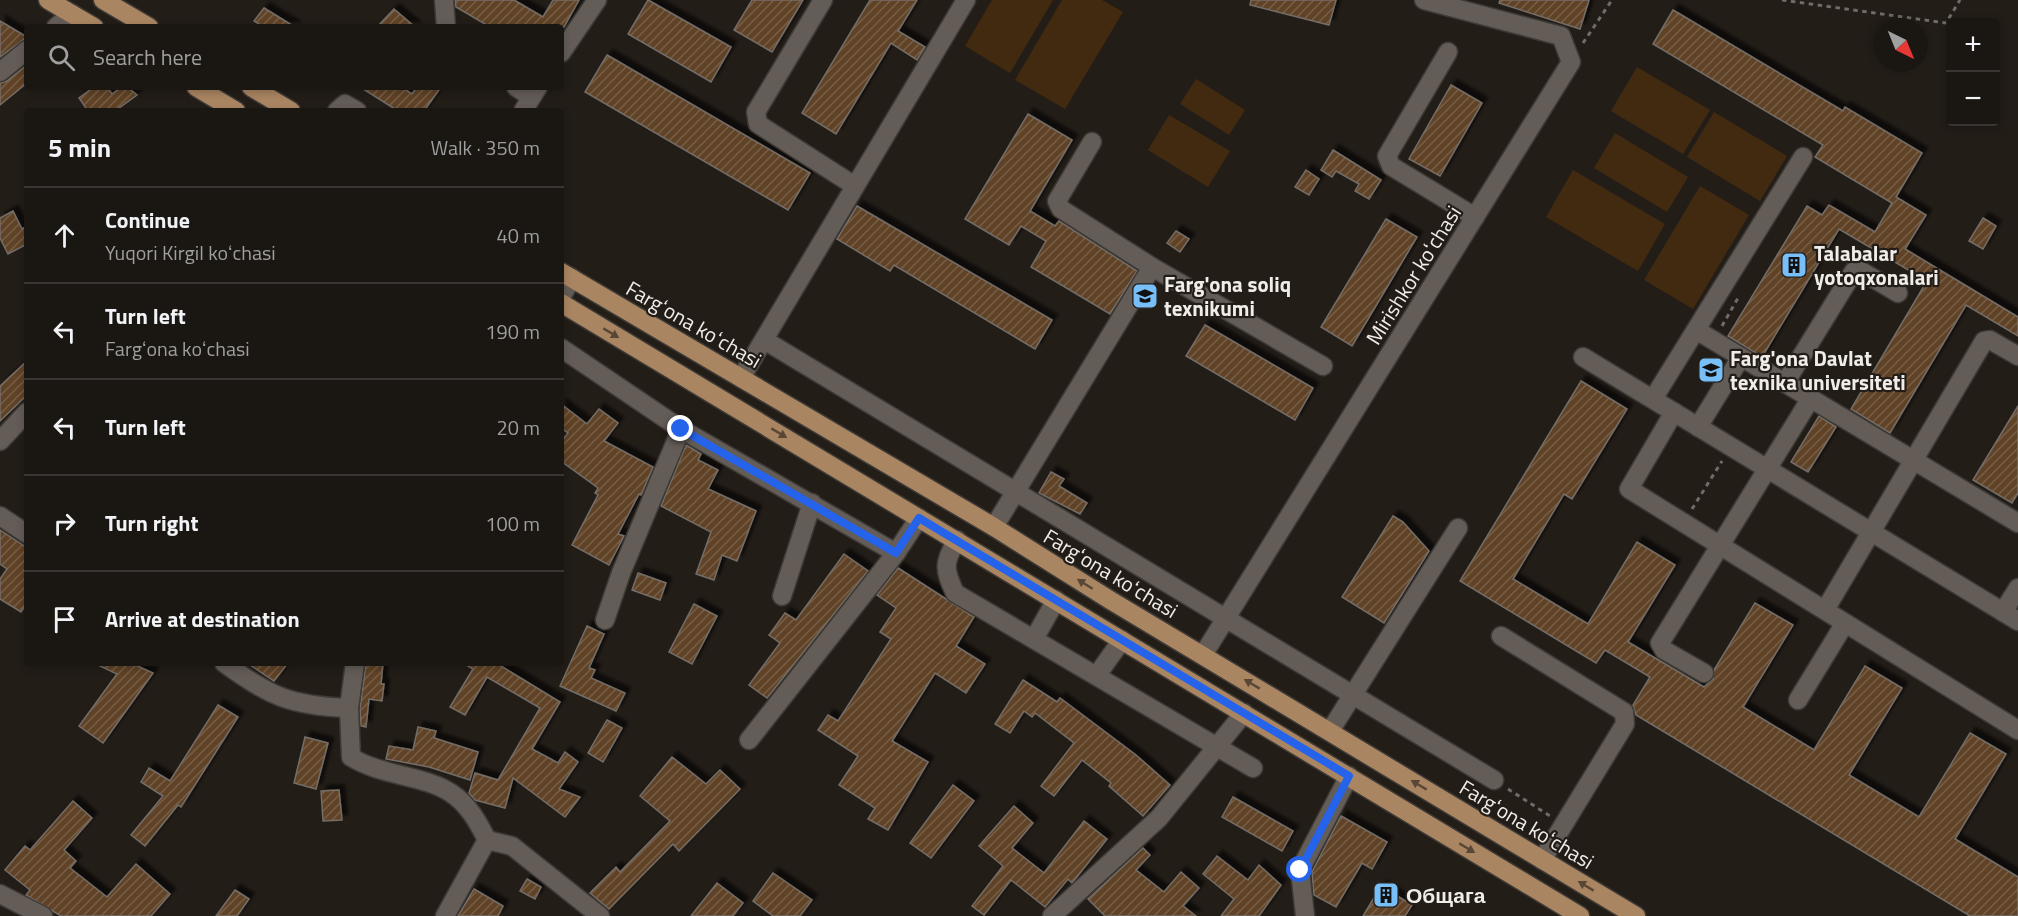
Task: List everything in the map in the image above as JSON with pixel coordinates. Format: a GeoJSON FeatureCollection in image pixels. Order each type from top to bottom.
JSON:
{"type":"FeatureCollection","features":[{"type":"Feature","properties":{"kind":"main road"},"geometry":{"type":"LineString","coordinates":[[48,0],[89,24]]}},
{"type":"Feature","properties":{"kind":"main road"},"geometry":{"type":"LineString","coordinates":[[103,0],[144,24]]}},
{"type":"Feature","properties":{"kind":"main road"},"geometry":{"type":"LineString","coordinates":[[201,90],[231,108]]}},
{"type":"Feature","properties":{"kind":"main road"},"geometry":{"type":"LineString","coordinates":[[257,90],[282,100]]}},
{"type":"Feature","properties":{"kind":"main road","name":"Fargʻona koʻchasi"},"geometry":{"type":"LineString","coordinates":[[567,275],[994,527],[1110,600],[1636,916]]}},
{"type":"Feature","properties":{"kind":"main road"},"geometry":{"type":"LineString","coordinates":[[564,305],[1579,916]]}},
{"type":"Feature","properties":{"kind":"main road"},"geometry":{"type":"LineString","coordinates":[[1096,624],[1110,600]]}},
{"type":"Feature","properties":{"kind":"street"},"geometry":{"type":"LineString","coordinates":[[444,0],[446,24]]}},
{"type":"Feature","properties":{"kind":"street"},"geometry":{"type":"LineString","coordinates":[[564,49],[597,0]]}},
{"type":"Feature","properties":{"kind":"street"},"geometry":{"type":"LineString","coordinates":[[823,0],[756,112],[758,124],[855,186]]}},
{"type":"Feature","properties":{"kind":"street"},"geometry":{"type":"LineString","coordinates":[[741,378],[966,0]]}},
{"type":"Feature","properties":{"kind":"street"},"geometry":{"type":"LineString","coordinates":[[1424,0],[1561,36],[1571,62]]}},
{"type":"Feature","properties":{"kind":"street"},"geometry":{"type":"LineString","coordinates":[[60,24],[72,14]]}},
{"type":"Feature","properties":{"kind":"street"},"geometry":{"type":"LineString","coordinates":[[0,72],[24,52]]}},
{"type":"Feature","properties":{"kind":"street"},"geometry":{"type":"LineString","coordinates":[[1448,52],[1387,156],[1391,165],[1475,217]]}},
{"type":"Feature","properties":{"kind":"street","name":"Mirishkor koʻchasi"},"geometry":{"type":"LineString","coordinates":[[1203,655],[1571,62]]}},
{"type":"Feature","properties":{"kind":"street"},"geometry":{"type":"LineString","coordinates":[[1092,142],[1057,201],[1061,209],[1152,267],[1323,366]]}},
{"type":"Feature","properties":{"kind":"street"},"geometry":{"type":"LineString","coordinates":[[1653,399],[1803,157]]}},
{"type":"Feature","properties":{"kind":"street"},"geometry":{"type":"LineString","coordinates":[[994,527],[1152,267]]}},
{"type":"Feature","properties":{"kind":"street"},"geometry":{"type":"LineString","coordinates":[[1785,383],[1854,271],[1861,271],[1898,293]]}},
{"type":"Feature","properties":{"kind":"street"},"geometry":{"type":"LineString","coordinates":[[1696,330],[2018,523]]}},
{"type":"Feature","properties":{"kind":"street"},"geometry":{"type":"LineString","coordinates":[[764,340],[1351,696],[1494,780]]}},
{"type":"Feature","properties":{"kind":"street"},"geometry":{"type":"LineString","coordinates":[[1825,610],[1984,341],[1990,340],[2018,356]]}},
{"type":"Feature","properties":{"kind":"street"},"geometry":{"type":"LineString","coordinates":[[564,350],[681,429],[896,553]]}},
{"type":"Feature","properties":{"kind":"street"},"geometry":{"type":"LineString","coordinates":[[1583,357],[2011,616],[2018,588]]}},
{"type":"Feature","properties":{"kind":"street"},"geometry":{"type":"LineString","coordinates":[[1698,427],[1741,357]]}},
{"type":"Feature","properties":{"kind":"street"},"geometry":{"type":"LineString","coordinates":[[1704,673],[1664,650],[1660,643],[1811,398]]}},
{"type":"Feature","properties":{"kind":"street"},"geometry":{"type":"LineString","coordinates":[[1674,412],[1629,489],[2018,730]]}},
{"type":"Feature","properties":{"kind":"street"},"geometry":{"type":"LineString","coordinates":[[0,441],[24,415]]}},
{"type":"Feature","properties":{"kind":"street"},"geometry":{"type":"LineString","coordinates":[[605,620],[621,573],[681,429]]}},
{"type":"Feature","properties":{"kind":"street"},"geometry":{"type":"LineString","coordinates":[[782,596],[812,503]]}},
{"type":"Feature","properties":{"kind":"street"},"geometry":{"type":"LineString","coordinates":[[0,516],[24,532]]}},
{"type":"Feature","properties":{"kind":"street"},"geometry":{"type":"LineString","coordinates":[[749,740],[896,553],[919,518]]}},
{"type":"Feature","properties":{"kind":"street"},"geometry":{"type":"LineString","coordinates":[[1330,731],[1458,528]]}},
{"type":"Feature","properties":{"kind":"street"},"geometry":{"type":"LineString","coordinates":[[957,540],[945,559],[948,577],[955,593],[1253,768]]}},
{"type":"Feature","properties":{"kind":"street"},"geometry":{"type":"LineString","coordinates":[[1034,639],[1056,600]]}},
{"type":"Feature","properties":{"kind":"street"},"geometry":{"type":"LineString","coordinates":[[1798,700],[1845,623]]}},
{"type":"Feature","properties":{"kind":"street"},"geometry":{"type":"LineString","coordinates":[[1501,636],[1624,712],[1625,724],[1542,860]]}},
{"type":"Feature","properties":{"kind":"street"},"geometry":{"type":"LineString","coordinates":[[1097,675],[1122,640]]}},
{"type":"Feature","properties":{"kind":"street"},"geometry":{"type":"LineString","coordinates":[[228,666],[260,689],[278,698],[323,707],[349,708]]}},
{"type":"Feature","properties":{"kind":"street"},"geometry":{"type":"LineString","coordinates":[[355,666],[349,708],[351,757],[368,767],[450,792],[473,813],[487,840],[512,846],[600,916]]}},
{"type":"Feature","properties":{"kind":"street"},"geometry":{"type":"LineString","coordinates":[[1052,916],[1159,818],[1244,713]]}},
{"type":"Feature","properties":{"kind":"street"},"geometry":{"type":"LineString","coordinates":[[1305,916],[1300,870],[1349,776]]}},
{"type":"Feature","properties":{"kind":"street"},"geometry":{"type":"LineString","coordinates":[[445,916],[487,840]]}},
{"type":"Feature","properties":{"kind":"street"},"geometry":{"type":"LineString","coordinates":[[0,894],[43,916]]}},
{"type":"Feature","properties":{"kind":"path"},"geometry":{"type":"LineString","coordinates":[[1571,62],[1612,0]]}},
{"type":"Feature","properties":{"kind":"path"},"geometry":{"type":"LineString","coordinates":[[1782,0],[1946,22],[1960,0]]}},
{"type":"Feature","properties":{"kind":"path"},"geometry":{"type":"LineString","coordinates":[[1683,523],[1731,447]]}},
{"type":"Feature","properties":{"kind":"path"},"geometry":{"type":"LineString","coordinates":[[1494,780],[1564,825]]}},
{"type":"Feature","properties":{"kind":"shaded area"},"geometry":{"type":"Polygon","coordinates":[[[992,0],[1053,0],[1010,73],[965,46],[992,0]]]}},
{"type":"Feature","properties":{"kind":"shaded area"},"geometry":{"type":"Polygon","coordinates":[[[1062,0],[1102,0],[1123,12],[1065,109],[1015,80],[1062,0]]]}},
{"type":"Feature","properties":{"kind":"shaded area"},"geometry":{"type":"Polygon","coordinates":[[[1637,67],[1710,110],[1683,154],[1611,111],[1637,67]]]}},
{"type":"Feature","properties":{"kind":"shaded area"},"geometry":{"type":"Polygon","coordinates":[[[1196,79],[1245,110],[1229,135],[1180,104],[1196,79]]]}},
{"type":"Feature","properties":{"kind":"shaded area"},"geometry":{"type":"Polygon","coordinates":[[[1714,112],[1787,156],[1760,201],[1687,157],[1714,112]]]}},
{"type":"Feature","properties":{"kind":"shaded area"},"geometry":{"type":"Polygon","coordinates":[[[1169,115],[1230,151],[1208,187],[1148,150],[1169,115]]]}},
{"type":"Feature","properties":{"kind":"shaded area"},"geometry":{"type":"Polygon","coordinates":[[[1615,133],[1688,177],[1667,212],[1594,168],[1615,133]]]}},
{"type":"Feature","properties":{"kind":"shaded area"},"geometry":{"type":"Polygon","coordinates":[[[1573,170],[1665,224],[1638,271],[1546,217],[1573,170]]]}},
{"type":"Feature","properties":{"kind":"shaded area"},"geometry":{"type":"Polygon","coordinates":[[[1700,186],[1749,215],[1693,309],[1644,280],[1700,186]]]}},
{"type":"Feature","properties":{"kind":"building"},"geometry":{"type":"Polygon","coordinates":[[[455,0],[514,0],[543,17],[553,0],[579,0],[564,27],[564,24],[485,24],[456,7],[455,0]]]}},
{"type":"Feature","properties":{"kind":"building"},"geometry":{"type":"Polygon","coordinates":[[[648,0],[731,47],[711,82],[628,34],[648,0]]]}},
{"type":"Feature","properties":{"kind":"building"},"geometry":{"type":"Polygon","coordinates":[[[752,0],[803,0],[772,52],[734,30],[752,0]]]}},
{"type":"Feature","properties":{"kind":"building"},"geometry":{"type":"Polygon","coordinates":[[[870,0],[917,0],[898,31],[925,47],[917,60],[891,43],[836,134],[802,113],[870,0]]]}},
{"type":"Feature","properties":{"kind":"building"},"geometry":{"type":"Polygon","coordinates":[[[1251,0],[1336,0],[1329,25],[1250,5],[1251,0]]]}},
{"type":"Feature","properties":{"kind":"building"},"geometry":{"type":"Polygon","coordinates":[[[1500,0],[1589,0],[1580,29],[1499,3],[1500,0]]]}},
{"type":"Feature","properties":{"kind":"building"},"geometry":{"type":"Polygon","coordinates":[[[264,8],[290,24],[259,24],[254,21],[264,8]]]}},
{"type":"Feature","properties":{"kind":"building"},"geometry":{"type":"Polygon","coordinates":[[[394,9],[412,24],[380,24],[394,9]]]}},
{"type":"Feature","properties":{"kind":"building","name":"Talabalar yotoqxonalari"},"geometry":{"type":"Polygon","coordinates":[[[1673,10],[1843,111],[1845,107],[1922,153],[1896,197],[1926,215],[1905,249],[2018,317],[2018,336],[1966,305],[1890,433],[1851,409],[1927,281],[1839,229],[1762,357],[1728,336],[1807,206],[1822,215],[1829,205],[1875,232],[1892,203],[1815,157],[1823,145],[1653,44],[1673,10]]]}},
{"type":"Feature","properties":{"kind":"building"},"geometry":{"type":"Polygon","coordinates":[[[0,21],[24,35],[24,39],[0,57],[0,21]]]}},
{"type":"Feature","properties":{"kind":"building"},"geometry":{"type":"Polygon","coordinates":[[[607,55],[810,173],[788,210],[585,92],[607,55]]]}},
{"type":"Feature","properties":{"kind":"building"},"geometry":{"type":"Polygon","coordinates":[[[24,67],[24,85],[0,105],[0,83],[7,81],[24,67]]]}},
{"type":"Feature","properties":{"kind":"building"},"geometry":{"type":"Polygon","coordinates":[[[1451,85],[1482,103],[1440,176],[1409,159],[1451,85]]]}},
{"type":"Feature","properties":{"kind":"building"},"geometry":{"type":"Polygon","coordinates":[[[90,90],[109,90],[112,94],[118,90],[131,90],[137,95],[119,108],[86,108],[79,98],[90,90]]]}},
{"type":"Feature","properties":{"kind":"building"},"geometry":{"type":"Polygon","coordinates":[[[365,90],[406,90],[412,94],[415,90],[439,90],[426,108],[393,108],[365,90]]]}},
{"type":"Feature","properties":{"kind":"building"},"geometry":{"type":"Polygon","coordinates":[[[1028,114],[1072,140],[1030,211],[1055,226],[1059,221],[1137,271],[1110,314],[1031,267],[1046,241],[1021,226],[1009,245],[965,219],[1028,114]]]}},
{"type":"Feature","properties":{"kind":"building"},"geometry":{"type":"Polygon","coordinates":[[[1333,150],[1381,180],[1369,199],[1355,191],[1359,184],[1336,171],[1332,177],[1321,170],[1333,150]]]}},
{"type":"Feature","properties":{"kind":"building"},"geometry":{"type":"Polygon","coordinates":[[[1306,170],[1319,179],[1309,195],[1295,187],[1306,170]]]}},
{"type":"Feature","properties":{"kind":"building"},"geometry":{"type":"Polygon","coordinates":[[[857,206],[1052,320],[1035,349],[894,265],[890,271],[837,239],[857,206]]]}},
{"type":"Feature","properties":{"kind":"building"},"geometry":{"type":"Polygon","coordinates":[[[13,211],[22,229],[24,228],[24,246],[8,254],[0,238],[0,218],[13,211]]]}},
{"type":"Feature","properties":{"kind":"building"},"geometry":{"type":"Polygon","coordinates":[[[1983,218],[1996,226],[1983,249],[1969,241],[1983,218]]]}},
{"type":"Feature","properties":{"kind":"building"},"geometry":{"type":"Polygon","coordinates":[[[1386,219],[1417,237],[1352,346],[1321,327],[1386,219]]]}},
{"type":"Feature","properties":{"kind":"building"},"geometry":{"type":"Polygon","coordinates":[[[1176,231],[1189,239],[1180,252],[1167,243],[1176,231]]]}},
{"type":"Feature","properties":{"kind":"building"},"geometry":{"type":"Polygon","coordinates":[[[1205,325],[1313,388],[1295,420],[1186,356],[1205,325]]]}},
{"type":"Feature","properties":{"kind":"building"},"geometry":{"type":"Polygon","coordinates":[[[24,364],[24,398],[0,421],[0,386],[24,364]]]}},
{"type":"Feature","properties":{"kind":"building"},"geometry":{"type":"Polygon","coordinates":[[[1581,381],[1627,409],[1572,499],[1564,494],[1513,579],[1588,624],[1637,542],[1675,565],[1628,642],[1704,687],[1713,679],[1714,670],[1755,603],[1793,625],[1743,707],[1814,750],[1865,666],[1902,688],[1849,775],[1919,817],[1970,733],[2006,754],[1955,839],[2018,877],[2018,916],[1970,916],[1636,715],[1633,705],[1650,677],[1605,650],[1596,663],[1460,581],[1581,381]]]}},
{"type":"Feature","properties":{"kind":"building"},"geometry":{"type":"Polygon","coordinates":[[[564,406],[587,424],[599,409],[618,423],[604,441],[653,467],[641,495],[639,494],[618,534],[624,536],[609,565],[572,545],[598,495],[595,493],[598,488],[564,463],[564,438],[568,433],[564,430],[564,406]]]}},
{"type":"Feature","properties":{"kind":"building"},"geometry":{"type":"Polygon","coordinates":[[[2018,406],[2018,493],[2012,503],[1973,480],[2018,406]]]}},
{"type":"Feature","properties":{"kind":"building"},"geometry":{"type":"Polygon","coordinates":[[[1819,416],[1836,427],[1808,472],[1791,462],[1819,416]]]}},
{"type":"Feature","properties":{"kind":"building"},"geometry":{"type":"Polygon","coordinates":[[[686,445],[701,454],[698,460],[718,470],[708,489],[756,511],[737,561],[722,555],[714,580],[696,574],[711,532],[661,506],[686,445]]]}},
{"type":"Feature","properties":{"kind":"building"},"geometry":{"type":"Polygon","coordinates":[[[1051,472],[1064,479],[1059,486],[1087,503],[1080,514],[1039,493],[1051,472]]]}},
{"type":"Feature","properties":{"kind":"building"},"geometry":{"type":"Polygon","coordinates":[[[1393,516],[1403,522],[1429,551],[1384,623],[1342,597],[1393,516]]]}},
{"type":"Feature","properties":{"kind":"building"},"geometry":{"type":"Polygon","coordinates":[[[0,530],[24,546],[24,608],[21,612],[0,599],[0,579],[7,569],[0,564],[0,530]]]}},
{"type":"Feature","properties":{"kind":"building"},"geometry":{"type":"Polygon","coordinates":[[[844,554],[868,571],[767,698],[749,685],[780,643],[769,635],[785,613],[796,620],[844,554]]]}},
{"type":"Feature","properties":{"kind":"building"},"geometry":{"type":"Polygon","coordinates":[[[898,568],[974,617],[956,646],[985,664],[966,693],[935,673],[892,741],[928,762],[888,830],[868,819],[875,808],[839,785],[858,756],[818,730],[828,715],[838,721],[891,639],[880,632],[896,608],[877,595],[898,568]]]}},
{"type":"Feature","properties":{"kind":"building"},"geometry":{"type":"Polygon","coordinates":[[[638,573],[666,583],[660,600],[632,590],[638,573]]]}},
{"type":"Feature","properties":{"kind":"building"},"geometry":{"type":"Polygon","coordinates":[[[694,604],[717,616],[692,664],[669,652],[694,604]]]}},
{"type":"Feature","properties":{"kind":"building"},"geometry":{"type":"Polygon","coordinates":[[[587,626],[604,634],[589,668],[595,670],[591,678],[625,693],[616,711],[560,686],[587,626]]]}},
{"type":"Feature","properties":{"kind":"building"},"geometry":{"type":"Polygon","coordinates":[[[100,666],[138,666],[153,673],[103,743],[79,726],[117,674],[100,666]]]}},
{"type":"Feature","properties":{"kind":"building"},"geometry":{"type":"Polygon","coordinates":[[[252,666],[286,666],[274,681],[252,666]]]}},
{"type":"Feature","properties":{"kind":"building"},"geometry":{"type":"Polygon","coordinates":[[[366,666],[383,666],[382,701],[369,699],[366,727],[361,726],[360,709],[366,666]]]}},
{"type":"Feature","properties":{"kind":"building"},"geometry":{"type":"Polygon","coordinates":[[[468,666],[501,666],[560,702],[532,749],[558,763],[565,752],[578,762],[559,789],[580,797],[565,817],[513,778],[505,808],[475,800],[469,793],[475,773],[498,780],[540,708],[487,677],[465,715],[450,707],[473,669],[468,666]]]}},
{"type":"Feature","properties":{"kind":"building"},"geometry":{"type":"Polygon","coordinates":[[[1023,680],[1057,702],[1060,698],[1136,755],[1170,785],[1143,816],[1109,786],[1111,783],[1082,760],[1054,796],[1041,786],[1074,743],[1035,713],[1032,717],[1024,711],[1010,733],[995,724],[1023,680]]]}},
{"type":"Feature","properties":{"kind":"building"},"geometry":{"type":"Polygon","coordinates":[[[218,705],[238,717],[181,807],[178,805],[145,846],[131,835],[163,796],[141,782],[149,768],[170,781],[218,705]]]}},
{"type":"Feature","properties":{"kind":"building"},"geometry":{"type":"Polygon","coordinates":[[[607,720],[622,728],[603,762],[588,753],[607,720]]]}},
{"type":"Feature","properties":{"kind":"building"},"geometry":{"type":"Polygon","coordinates":[[[418,727],[436,731],[434,738],[478,752],[470,780],[429,767],[386,759],[389,746],[413,750],[418,727]]]}},
{"type":"Feature","properties":{"kind":"building"},"geometry":{"type":"Polygon","coordinates":[[[305,737],[328,743],[316,789],[294,783],[305,737]]]}},
{"type":"Feature","properties":{"kind":"building"},"geometry":{"type":"Polygon","coordinates":[[[672,757],[706,784],[720,770],[740,789],[679,851],[673,844],[609,909],[590,893],[616,867],[620,872],[670,821],[640,796],[672,757]]]}},
{"type":"Feature","properties":{"kind":"building"},"geometry":{"type":"Polygon","coordinates":[[[953,785],[974,801],[931,858],[910,843],[953,785]]]}},
{"type":"Feature","properties":{"kind":"building"},"geometry":{"type":"Polygon","coordinates":[[[339,790],[342,820],[323,821],[321,791],[339,790]]]}},
{"type":"Feature","properties":{"kind":"building"},"geometry":{"type":"Polygon","coordinates":[[[1233,797],[1293,831],[1282,851],[1222,817],[1233,797]]]}},
{"type":"Feature","properties":{"kind":"building"},"geometry":{"type":"Polygon","coordinates":[[[73,801],[92,818],[64,850],[76,861],[70,868],[107,897],[136,864],[170,894],[151,916],[61,916],[26,895],[30,890],[5,870],[25,846],[30,850],[73,801]]]}},
{"type":"Feature","properties":{"kind":"building"},"geometry":{"type":"Polygon","coordinates":[[[1014,806],[1033,823],[1012,848],[1044,873],[1084,821],[1107,839],[1072,883],[1068,879],[1045,907],[1011,880],[984,915],[972,906],[1003,866],[979,846],[1014,806]]]}},
{"type":"Feature","properties":{"kind":"building"},"geometry":{"type":"Polygon","coordinates":[[[1341,816],[1387,842],[1372,869],[1362,863],[1336,907],[1314,895],[1312,872],[1341,816]]]}},
{"type":"Feature","properties":{"kind":"building"},"geometry":{"type":"Polygon","coordinates":[[[1143,848],[1150,855],[1136,870],[1164,892],[1181,872],[1199,888],[1183,906],[1196,916],[1105,916],[1088,899],[1143,848]]]}},
{"type":"Feature","properties":{"kind":"building"},"geometry":{"type":"Polygon","coordinates":[[[1217,856],[1248,880],[1259,865],[1281,885],[1259,916],[1221,916],[1234,899],[1203,874],[1217,856]]]}},
{"type":"Feature","properties":{"kind":"building"},"geometry":{"type":"Polygon","coordinates":[[[773,873],[812,900],[800,916],[773,916],[753,901],[773,873]]]}},
{"type":"Feature","properties":{"kind":"building"},"geometry":{"type":"Polygon","coordinates":[[[527,879],[541,887],[535,899],[520,891],[527,879]]]}},
{"type":"Feature","properties":{"kind":"building"},"geometry":{"type":"Polygon","coordinates":[[[717,883],[743,903],[733,916],[691,916],[717,883]]]}},
{"type":"Feature","properties":{"kind":"building","name":"Общага"},"geometry":{"type":"Polygon","coordinates":[[[1381,886],[1412,905],[1405,916],[1363,916],[1381,886]]]}},
{"type":"Feature","properties":{"kind":"building"},"geometry":{"type":"Polygon","coordinates":[[[474,889],[503,906],[498,916],[458,916],[474,889]]]}},
{"type":"Feature","properties":{"kind":"building"},"geometry":{"type":"Polygon","coordinates":[[[235,890],[249,899],[237,916],[216,916],[235,890]]]}},
{"type":"Feature","properties":{"kind":"place","name":"Talabalar yotoqxonalari"},"geometry":{"type":"Point","coordinates":[1794,265]}},
{"type":"Feature","properties":{"kind":"place","name":"Farg'ona soliq texnikumi"},"geometry":{"type":"Point","coordinates":[1145,296]}},
{"type":"Feature","properties":{"kind":"place","name":"Farg'ona Davlat texnika universiteti"},"geometry":{"type":"Point","coordinates":[1711,370]}},
{"type":"Feature","properties":{"kind":"place","name":"Общага"},"geometry":{"type":"Point","coordinates":[1386,895]}},
{"type":"Feature","properties":{"kind":"route"},"geometry":{"type":"LineString","coordinates":[[681,429],[896,553],[919,518],[1349,776],[1300,870]]}}]}
